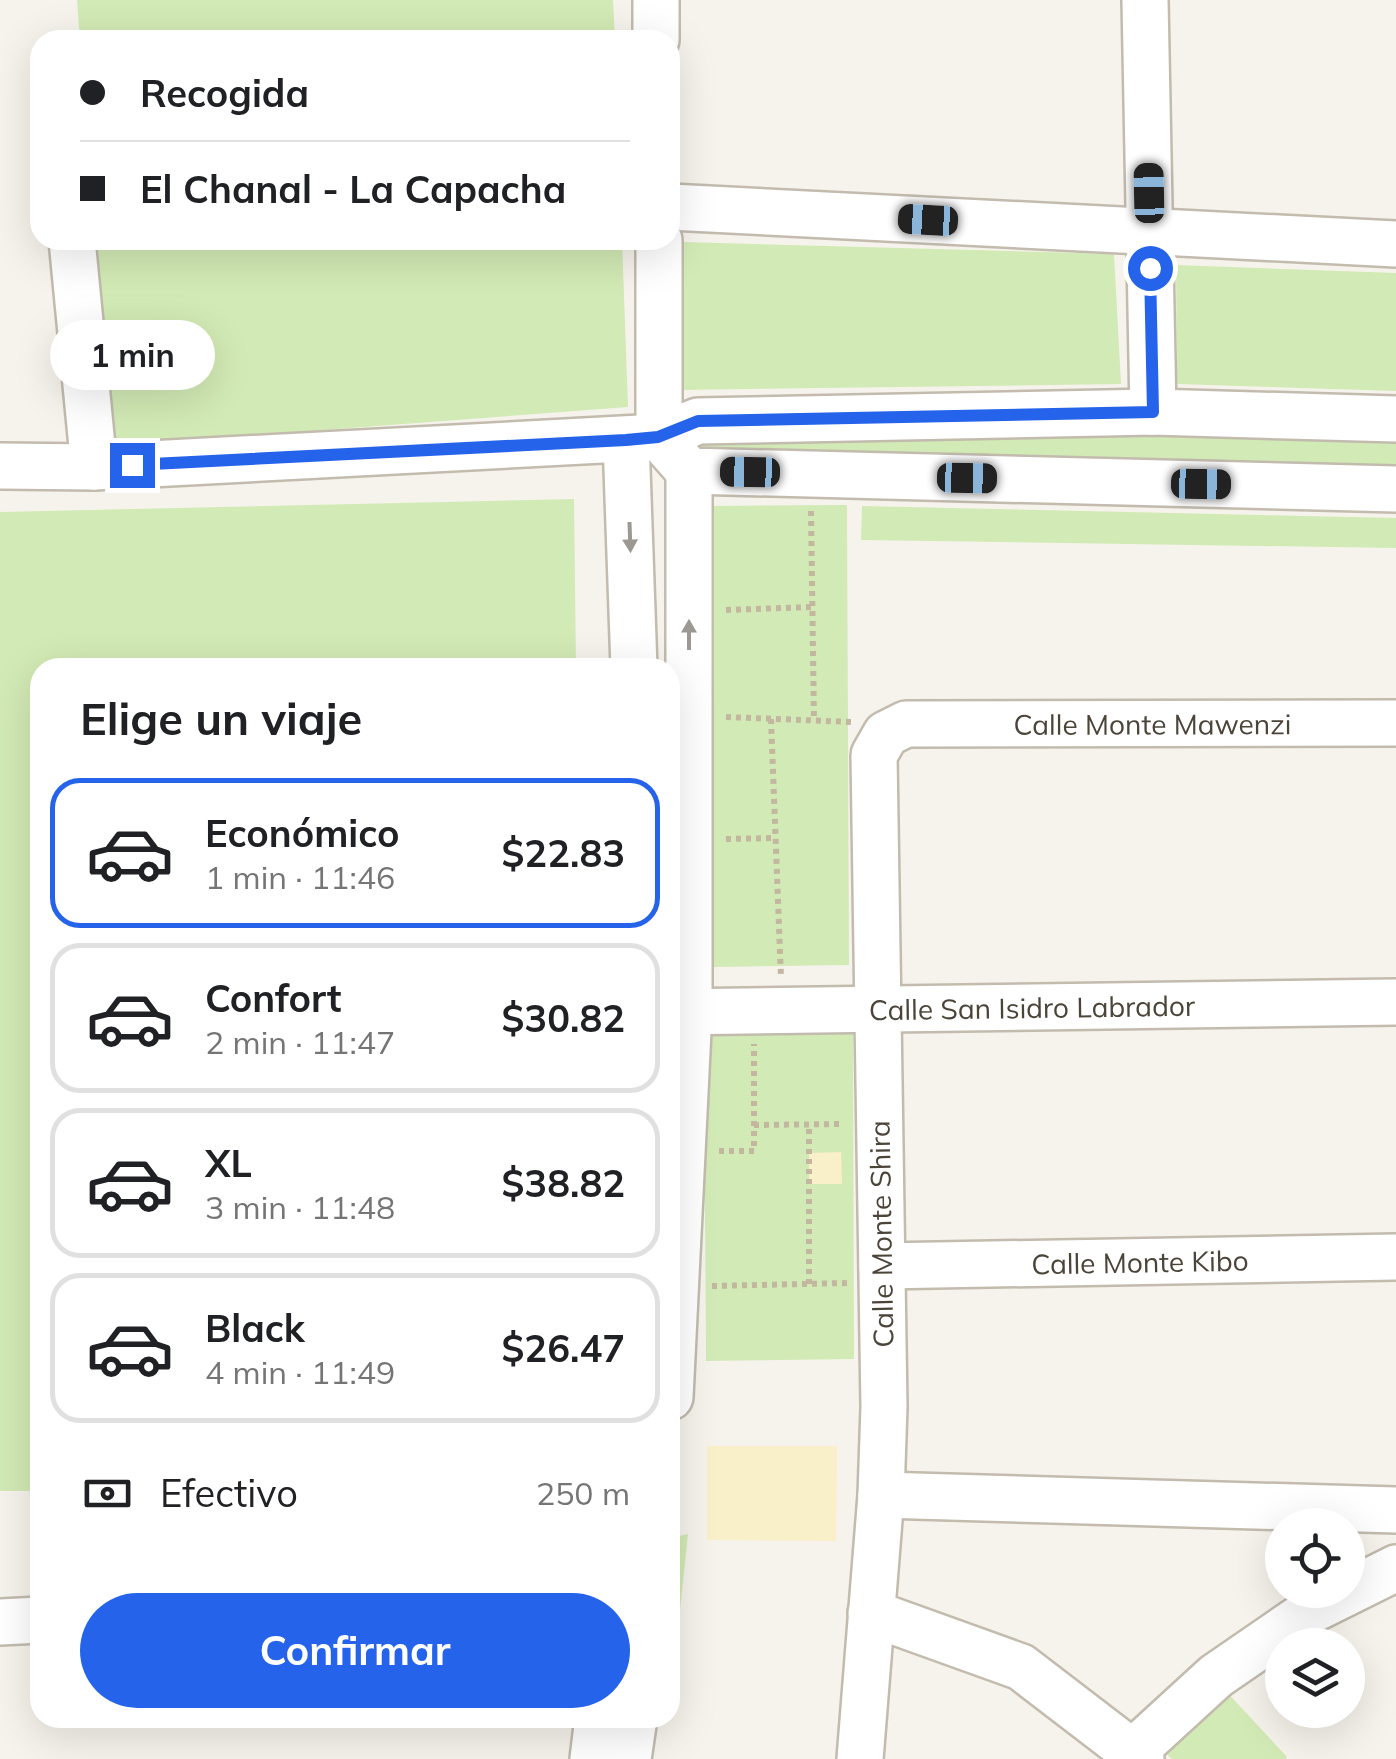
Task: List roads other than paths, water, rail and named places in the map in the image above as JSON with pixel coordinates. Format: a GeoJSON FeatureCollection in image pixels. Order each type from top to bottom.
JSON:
{"type":"FeatureCollection","features":[{"type":"Feature","properties":{"kind":"street"},"geometry":{"type":"LineString","coordinates":[[656,0],[656,30]]}},
{"type":"Feature","properties":{"kind":"street"},"geometry":{"type":"LineString","coordinates":[[1145,0],[1153,412]]}},
{"type":"Feature","properties":{"kind":"street"},"geometry":{"type":"LineString","coordinates":[[680,208],[1396,244]]}},
{"type":"Feature","properties":{"kind":"street"},"geometry":{"type":"LineString","coordinates":[[73,250],[94,467]]}},
{"type":"Feature","properties":{"kind":"street"},"geometry":{"type":"LineString","coordinates":[[634,658],[642,438],[657,250]]}},
{"type":"Feature","properties":{"kind":"street"},"geometry":{"type":"LineString","coordinates":[[0,466],[94,467],[642,438],[698,421],[1153,412],[1396,419]]}},
{"type":"Feature","properties":{"kind":"street"},"geometry":{"type":"LineString","coordinates":[[642,438],[689,471],[1396,489]]}},
{"type":"Feature","properties":{"kind":"street"},"geometry":{"type":"LineString","coordinates":[[680,1011],[689,840],[689,471]]}},
{"type":"Feature","properties":{"kind":"street","name":"Calle Monte Mawenzi"},"geometry":{"type":"LineString","coordinates":[[906,724],[1396,723]]}},
{"type":"Feature","properties":{"kind":"street","name":"Calle Monte Shira"},"geometry":{"type":"LineString","coordinates":[[860,1759],[884,1407],[874,755],[886,734],[906,724]]}},
{"type":"Feature","properties":{"kind":"street","name":"Calle San Isidro Labrador"},"geometry":{"type":"LineString","coordinates":[[680,1011],[1396,1002]]}},
{"type":"Feature","properties":{"kind":"street","name":"Calle Monte Kibo"},"geometry":{"type":"LineString","coordinates":[[882,1274],[1396,1257]]}},
{"type":"Feature","properties":{"kind":"street"},"geometry":{"type":"LineString","coordinates":[[881,1495],[1396,1510]]}},
{"type":"Feature","properties":{"kind":"street"},"geometry":{"type":"LineString","coordinates":[[872,1613],[1021,1667],[1137,1755],[1232,1665],[1312,1610],[1396,1568]]}},
{"type":"Feature","properties":{"kind":"street"},"geometry":{"type":"LineString","coordinates":[[0,1622],[30,1620]]}},
{"type":"Feature","properties":{"kind":"street"},"geometry":{"type":"LineString","coordinates":[[593,1759],[597,1728]]}},
{"type":"Feature","properties":{"kind":"street"},"geometry":{"type":"LineString","coordinates":[[628,1759],[633,1728]]}}]}
